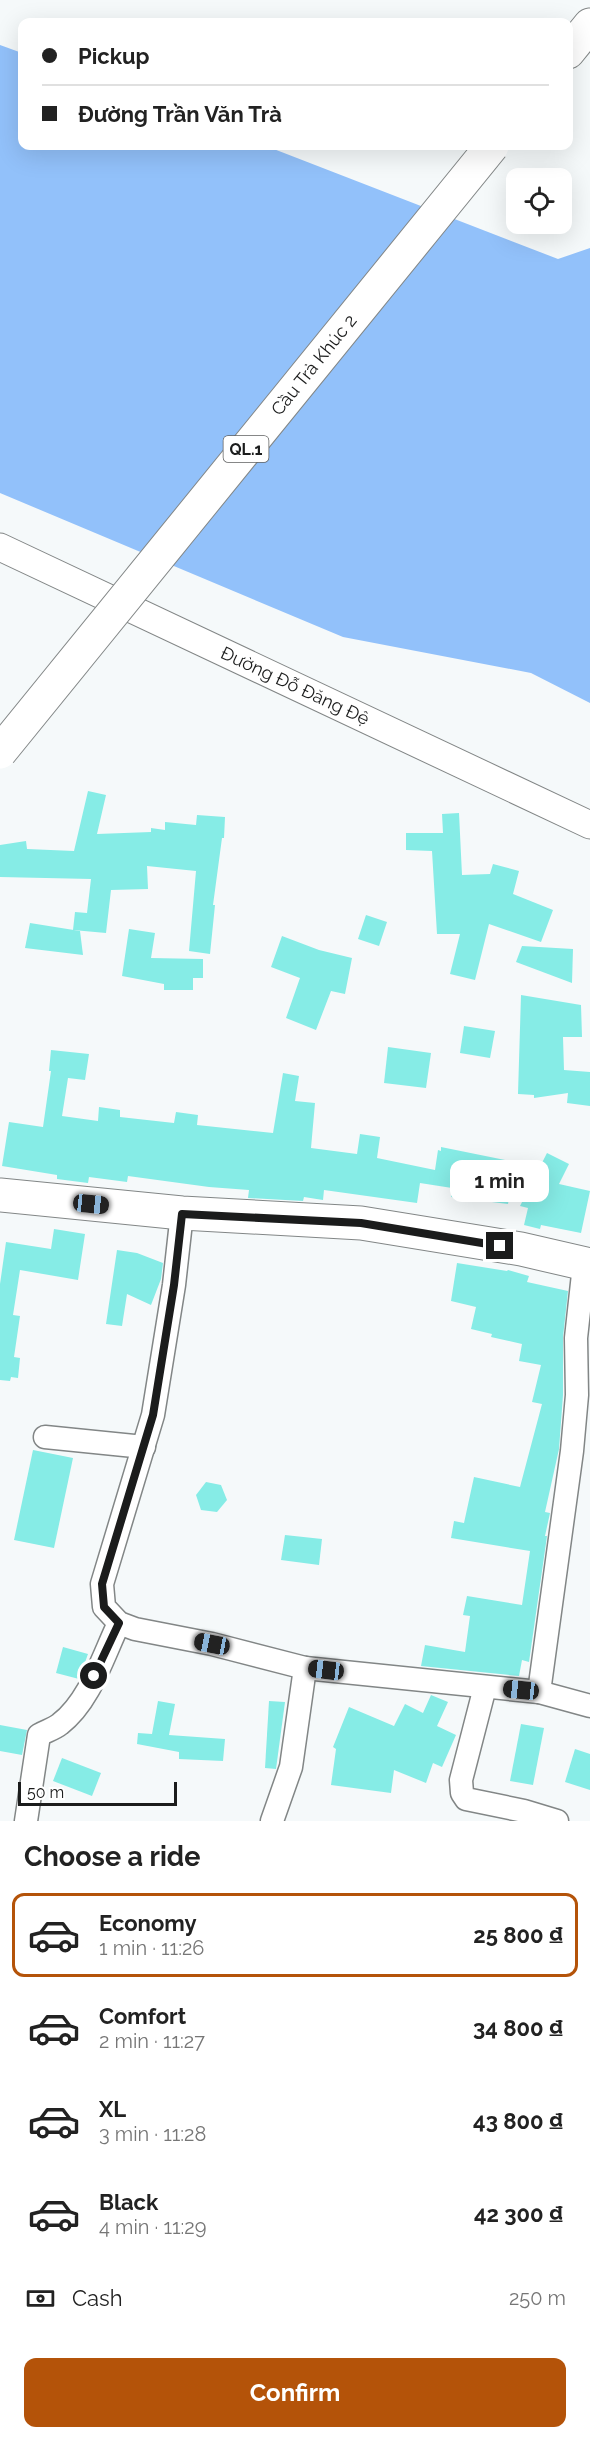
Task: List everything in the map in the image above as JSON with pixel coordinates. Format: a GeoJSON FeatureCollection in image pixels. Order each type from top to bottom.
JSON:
{"type":"FeatureCollection","features":[{"type":"Feature","properties":{"kind":"main road"},"geometry":{"type":"LineString","coordinates":[[573,46],[590,26]]}},
{"type":"Feature","properties":{"kind":"main road","name":"Cầu Trà Khúc 2"},"geometry":{"type":"LineString","coordinates":[[0,753],[489,150]]}},
{"type":"Feature","properties":{"kind":"main road"},"geometry":{"type":"LineString","coordinates":[[0,1195],[182,1214],[361,1223],[520,1249],[587,1265]]}},
{"type":"Feature","properties":{"kind":"street","name":"Đường Đỗ Đăng Đệ"},"geometry":{"type":"LineString","coordinates":[[0,548],[590,825]]}},
{"type":"Feature","properties":{"kind":"street"},"geometry":{"type":"LineString","coordinates":[[182,1214],[174,1285],[153,1415],[102,1584],[104,1607],[119,1623],[305,1668],[539,1692],[590,1706]]}},
{"type":"Feature","properties":{"kind":"street"},"geometry":{"type":"LineString","coordinates":[[539,1692],[572,1451],[577,1395],[576,1338],[587,1265]]}},
{"type":"Feature","properties":{"kind":"street"},"geometry":{"type":"LineString","coordinates":[[45,1437],[144,1447]]}},
{"type":"Feature","properties":{"kind":"street"},"geometry":{"type":"LineString","coordinates":[[26,1821],[39,1735],[60,1724],[78,1705],[119,1623]]}},
{"type":"Feature","properties":{"kind":"street"},"geometry":{"type":"LineString","coordinates":[[272,1821],[291,1767],[305,1668]]}},
{"type":"Feature","properties":{"kind":"street"},"geometry":{"type":"LineString","coordinates":[[485,1687],[461,1780],[462,1793],[466,1799],[524,1811],[557,1821]]}},
{"type":"Feature","properties":{"kind":"water"},"geometry":{"type":"Polygon","coordinates":[[[0,45],[18,52],[18,150],[276,150],[558,259],[590,248],[590,703],[531,673],[343,637],[0,493],[0,45]]]}},
{"type":"Feature","properties":{"kind":"building"},"geometry":{"type":"Polygon","coordinates":[[[88,791],[106,795],[97,834],[151,832],[151,828],[165,830],[165,822],[196,825],[197,815],[225,817],[224,838],[222,838],[213,905],[215,905],[210,954],[189,951],[196,871],[147,866],[148,889],[111,890],[106,933],[73,930],[75,912],[87,913],[91,879],[0,877],[0,845],[26,841],[27,849],[74,851],[88,791]]]}},
{"type":"Feature","properties":{"kind":"building"},"geometry":{"type":"Polygon","coordinates":[[[459,813],[462,875],[490,874],[493,864],[519,871],[513,894],[553,910],[541,942],[489,924],[475,980],[450,974],[460,934],[437,934],[432,851],[406,850],[406,833],[443,833],[442,814],[459,813]]]}},
{"type":"Feature","properties":{"kind":"building"},"geometry":{"type":"Polygon","coordinates":[[[366,915],[387,922],[379,946],[358,939],[366,915]]]}},
{"type":"Feature","properties":{"kind":"building"},"geometry":{"type":"Polygon","coordinates":[[[30,923],[80,931],[83,955],[25,948],[30,923]]]}},
{"type":"Feature","properties":{"kind":"building"},"geometry":{"type":"Polygon","coordinates":[[[129,929],[155,933],[151,958],[203,959],[203,978],[193,978],[193,990],[164,990],[164,984],[122,976],[129,929]]]}},
{"type":"Feature","properties":{"kind":"building"},"geometry":{"type":"Polygon","coordinates":[[[282,936],[319,950],[352,958],[345,994],[331,991],[316,1030],[286,1018],[300,978],[271,967],[282,936]]]}},
{"type":"Feature","properties":{"kind":"building"},"geometry":{"type":"Polygon","coordinates":[[[522,946],[573,949],[572,983],[516,962],[522,946]]]}},
{"type":"Feature","properties":{"kind":"building"},"geometry":{"type":"Polygon","coordinates":[[[521,995],[581,1005],[582,1037],[563,1037],[564,1070],[590,1072],[590,1106],[567,1103],[568,1093],[534,1098],[534,1095],[518,1094],[521,995]]]}},
{"type":"Feature","properties":{"kind":"building"},"geometry":{"type":"Polygon","coordinates":[[[464,1026],[495,1031],[490,1058],[460,1053],[464,1026]]]}},
{"type":"Feature","properties":{"kind":"building"},"geometry":{"type":"Polygon","coordinates":[[[388,1047],[431,1053],[426,1088],[384,1083],[388,1047]]]}},
{"type":"Feature","properties":{"kind":"building"},"geometry":{"type":"Polygon","coordinates":[[[51,1050],[89,1054],[85,1080],[68,1078],[62,1116],[98,1121],[99,1107],[120,1110],[120,1117],[174,1123],[176,1112],[198,1115],[197,1125],[273,1133],[283,1073],[299,1076],[295,1101],[315,1103],[311,1148],[357,1154],[360,1134],[380,1137],[377,1158],[435,1170],[438,1150],[441,1151],[441,1147],[515,1162],[508,1204],[451,1197],[452,1188],[420,1183],[417,1203],[324,1190],[323,1200],[304,1197],[303,1201],[248,1198],[249,1190],[128,1176],[127,1182],[89,1177],[88,1183],[57,1179],[57,1175],[2,1166],[9,1122],[43,1127],[51,1071],[49,1071],[51,1050]]]}},
{"type":"Feature","properties":{"kind":"building"},"geometry":{"type":"Polygon","coordinates":[[[547,1153],[569,1164],[559,1184],[590,1191],[581,1233],[541,1225],[540,1229],[524,1225],[528,1208],[520,1206],[547,1153]]]}},
{"type":"Feature","properties":{"kind":"building"},"geometry":{"type":"Polygon","coordinates":[[[54,1229],[85,1234],[78,1280],[20,1270],[13,1315],[20,1316],[14,1357],[20,1358],[18,1378],[11,1377],[10,1381],[0,1380],[0,1284],[6,1242],[51,1249],[54,1229]]]}},
{"type":"Feature","properties":{"kind":"building"},"geometry":{"type":"Polygon","coordinates":[[[117,1250],[137,1253],[163,1263],[161,1279],[151,1305],[127,1294],[122,1326],[106,1324],[117,1250]]]}},
{"type":"Feature","properties":{"kind":"building"},"geometry":{"type":"Polygon","coordinates":[[[457,1263],[508,1270],[529,1276],[527,1282],[568,1291],[563,1337],[563,1395],[559,1449],[545,1512],[550,1513],[529,1662],[522,1660],[519,1676],[421,1666],[425,1645],[465,1652],[470,1616],[463,1615],[467,1596],[522,1605],[530,1551],[451,1538],[454,1521],[464,1523],[474,1477],[520,1487],[542,1404],[532,1402],[541,1365],[519,1361],[522,1344],[491,1337],[492,1334],[471,1329],[476,1307],[451,1301],[457,1263]]]}},
{"type":"Feature","properties":{"kind":"building"},"geometry":{"type":"Polygon","coordinates":[[[33,1450],[73,1458],[54,1548],[14,1540],[33,1450]]]}},
{"type":"Feature","properties":{"kind":"building"},"geometry":{"type":"Polygon","coordinates":[[[206,1482],[221,1485],[227,1500],[217,1512],[201,1510],[196,1495],[206,1482]]]}},
{"type":"Feature","properties":{"kind":"building"},"geometry":{"type":"Polygon","coordinates":[[[285,1535],[322,1539],[319,1565],[281,1560],[285,1535]]]}},
{"type":"Feature","properties":{"kind":"building"},"geometry":{"type":"Polygon","coordinates":[[[63,1647],[88,1654],[79,1679],[56,1673],[63,1647]]]}},
{"type":"Feature","properties":{"kind":"building"},"geometry":{"type":"Polygon","coordinates":[[[431,1695],[448,1702],[437,1726],[456,1735],[442,1767],[433,1763],[426,1783],[394,1770],[391,1793],[331,1785],[336,1749],[333,1747],[349,1707],[394,1726],[405,1704],[423,1713],[431,1695]]]}},
{"type":"Feature","properties":{"kind":"building"},"geometry":{"type":"Polygon","coordinates":[[[158,1701],[175,1704],[169,1735],[225,1739],[223,1761],[179,1759],[179,1752],[137,1744],[138,1733],[152,1734],[158,1701]]]}},
{"type":"Feature","properties":{"kind":"building"},"geometry":{"type":"Polygon","coordinates":[[[269,1701],[285,1702],[276,1769],[265,1768],[269,1701]]]}},
{"type":"Feature","properties":{"kind":"building"},"geometry":{"type":"Polygon","coordinates":[[[521,1724],[544,1728],[533,1785],[510,1781],[521,1724]]]}},
{"type":"Feature","properties":{"kind":"building"},"geometry":{"type":"Polygon","coordinates":[[[0,1725],[27,1730],[22,1755],[0,1751],[0,1725]]]}},
{"type":"Feature","properties":{"kind":"building"},"geometry":{"type":"Polygon","coordinates":[[[575,1749],[590,1754],[590,1790],[565,1782],[575,1749]]]}},
{"type":"Feature","properties":{"kind":"building"},"geometry":{"type":"Polygon","coordinates":[[[62,1758],[101,1773],[92,1796],[53,1781],[62,1758]]]}},
{"type":"Feature","properties":{"kind":"route"},"geometry":{"type":"LineString","coordinates":[[94,1676],[119,1623],[104,1607],[102,1584],[153,1415],[174,1285],[182,1214],[361,1223],[500,1246]]}}]}
